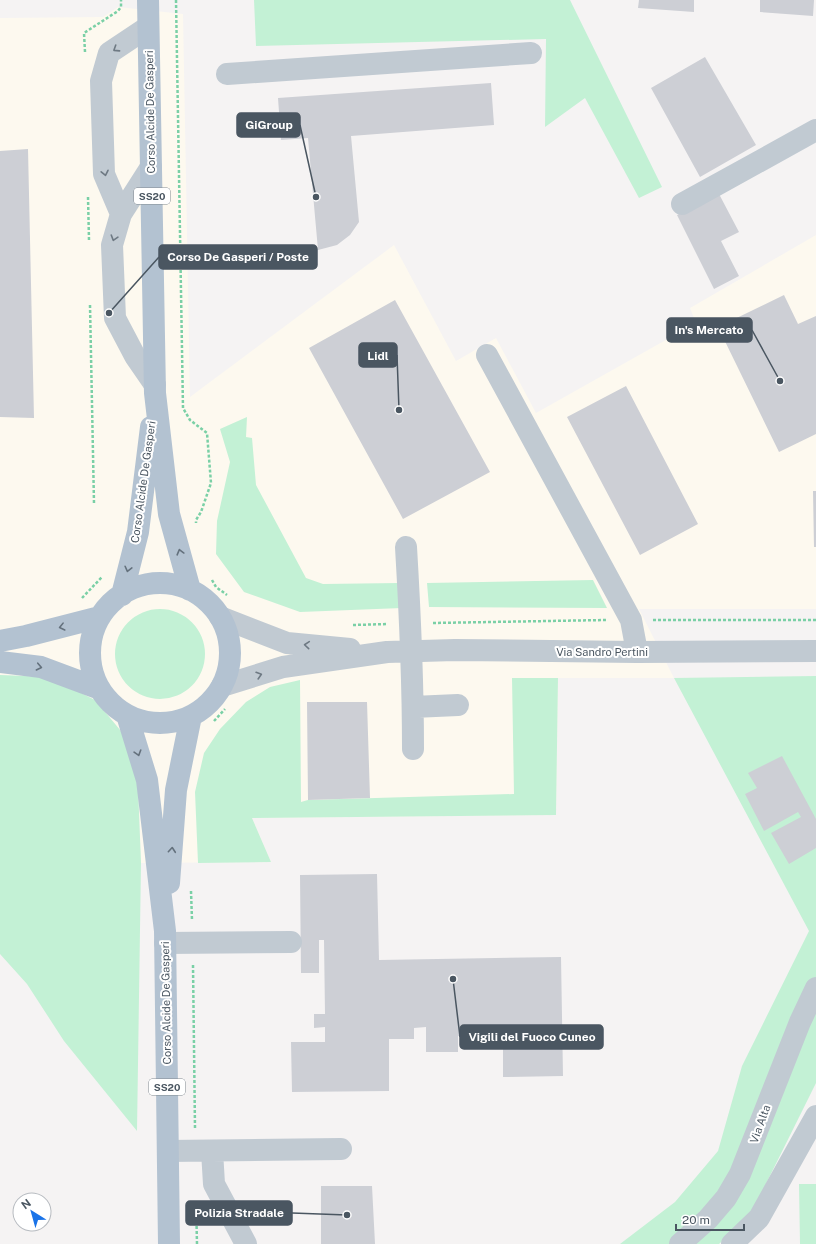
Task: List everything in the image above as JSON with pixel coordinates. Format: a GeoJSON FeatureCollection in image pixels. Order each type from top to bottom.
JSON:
{"type":"FeatureCollection","features":[{"type":"Feature","properties":{"kind":"main road","name":"Corso Alcide De Gasperi"},"geometry":{"type":"LineString","coordinates":[[148,0],[155,388],[170,514],[190,590]]}},
{"type":"Feature","properties":{"kind":"main road","name":"Corso Alcide De Gasperi"},"geometry":{"type":"LineString","coordinates":[[122,595],[138,532],[155,388]]}},
{"type":"Feature","properties":{"kind":"main road"},"geometry":{"type":"LineString","coordinates":[[167,584],[190,590],[207,601],[220,617],[228,639],[229,664],[222,686],[209,704],[191,716],[170,723],[148,722],[127,715],[111,704],[100,689],[92,672],[90,653],[92,635],[100,618],[109,605],[122,595],[143,585],[167,584]]}},
{"type":"Feature","properties":{"kind":"main road"},"geometry":{"type":"LineString","coordinates":[[0,641],[100,618]]}},
{"type":"Feature","properties":{"kind":"main road"},"geometry":{"type":"LineString","coordinates":[[0,662],[40,667],[100,689]]}},
{"type":"Feature","properties":{"kind":"main road","name":"Corso Alcide De Gasperi"},"geometry":{"type":"LineString","coordinates":[[127,715],[147,780],[165,937]]}},
{"type":"Feature","properties":{"kind":"main road","name":"Corso Alcide De Gasperi"},"geometry":{"type":"LineString","coordinates":[[169,1244],[165,937],[176,790],[191,716]]}},
{"type":"Feature","properties":{"kind":"street"},"geometry":{"type":"LineString","coordinates":[[121,214],[104,174],[101,81],[109,53],[148,27]]}},
{"type":"Feature","properties":{"kind":"street"},"geometry":{"type":"LineString","coordinates":[[227,74],[531,53]]}},
{"type":"Feature","properties":{"kind":"street"},"geometry":{"type":"LineString","coordinates":[[682,204],[816,130]]}},
{"type":"Feature","properties":{"kind":"street"},"geometry":{"type":"LineString","coordinates":[[151,167],[121,214],[112,245],[115,318],[135,356],[155,388]]}},
{"type":"Feature","properties":{"kind":"street"},"geometry":{"type":"LineString","coordinates":[[487,355],[631,620],[637,652]]}},
{"type":"Feature","properties":{"kind":"street"},"geometry":{"type":"LineString","coordinates":[[406,547],[411,623],[410,651],[413,707],[413,749]]}},
{"type":"Feature","properties":{"kind":"street","name":"Via Sandro Pertini"},"geometry":{"type":"LineString","coordinates":[[220,617],[287,643],[387,652]]}},
{"type":"Feature","properties":{"kind":"street","name":"Via Sandro Pertini"},"geometry":{"type":"LineString","coordinates":[[222,686],[283,667],[387,652],[816,651]]}},
{"type":"Feature","properties":{"kind":"street"},"geometry":{"type":"LineString","coordinates":[[413,707],[458,705]]}},
{"type":"Feature","properties":{"kind":"street"},"geometry":{"type":"LineString","coordinates":[[165,937],[192,943],[291,942]]}},
{"type":"Feature","properties":{"kind":"street","name":"Via Alta"},"geometry":{"type":"LineString","coordinates":[[680,1244],[708,1219],[726,1198],[740,1174],[795,1035],[816,988]]}},
{"type":"Feature","properties":{"kind":"street"},"geometry":{"type":"LineString","coordinates":[[732,1244],[759,1218],[816,1116]]}},
{"type":"Feature","properties":{"kind":"street"},"geometry":{"type":"LineString","coordinates":[[168,1151],[341,1149]]}},
{"type":"Feature","properties":{"kind":"street"},"geometry":{"type":"LineString","coordinates":[[204,1151],[214,1184],[246,1244]]}},
{"type":"Feature","properties":{"kind":"path"},"geometry":{"type":"LineString","coordinates":[[176,0],[182,408],[190,420],[207,433],[211,483],[201,512],[196,520],[196,526]]}},
{"type":"Feature","properties":{"kind":"path"},"geometry":{"type":"LineString","coordinates":[[170,514],[201,512]]}},
{"type":"Feature","properties":{"kind":"path"},"geometry":{"type":"LineString","coordinates":[[208,573],[216,587],[233,599]]}},
{"type":"Feature","properties":{"kind":"path"},"geometry":{"type":"LineString","coordinates":[[80,601],[104,575]]}},
{"type":"Feature","properties":{"kind":"path"},"geometry":{"type":"LineString","coordinates":[[351,625],[631,620],[816,620]]}},
{"type":"Feature","properties":{"kind":"path"},"geometry":{"type":"LineString","coordinates":[[191,884],[192,943],[204,1151]]}},
{"type":"Feature","properties":{"kind":"path"},"geometry":{"type":"LineString","coordinates":[[196,1196],[197,1244]]}},
{"type":"Feature","properties":{"kind":"shaded area"},"geometry":{"type":"Polygon","coordinates":[[[118,7],[183,14],[190,397],[394,245],[456,361],[496,338],[536,413],[696,323],[690,308],[816,235],[816,609],[639,609],[674,678],[558,678],[556,815],[252,818],[271,862],[141,863],[138,787],[131,743],[95,700],[49,677],[0,675],[0,18],[103,17],[118,7]]]}},
{"type":"Feature","properties":{"kind":"green space"},"geometry":{"type":"Polygon","coordinates":[[[254,0],[570,0],[662,187],[639,198],[585,98],[545,127],[546,39],[256,46],[254,0]]]}},
{"type":"Feature","properties":{"kind":"green space"},"geometry":{"type":"Polygon","coordinates":[[[247,417],[246,437],[252,438],[256,485],[306,578],[323,584],[399,583],[402,608],[300,612],[244,592],[216,554],[217,521],[230,462],[220,429],[247,417]]]}},
{"type":"Feature","properties":{"kind":"green space"},"geometry":{"type":"Polygon","coordinates":[[[593,580],[607,608],[429,607],[427,583],[593,580]]]}},
{"type":"Feature","properties":{"kind":"green space"},"geometry":{"type":"Polygon","coordinates":[[[160,609],[177,613],[192,622],[201,637],[205,654],[201,671],[192,686],[177,695],[160,699],[143,695],[128,686],[119,671],[115,654],[119,637],[128,622],[143,613],[160,609]]]}},
{"type":"Feature","properties":{"kind":"green space"},"geometry":{"type":"Polygon","coordinates":[[[0,675],[49,677],[95,700],[131,743],[138,787],[141,863],[137,1131],[64,1041],[27,984],[0,954],[0,675]]]}},
{"type":"Feature","properties":{"kind":"green space"},"geometry":{"type":"Polygon","coordinates":[[[816,676],[816,1083],[751,1214],[719,1244],[620,1244],[675,1202],[718,1151],[742,1066],[809,931],[674,678],[816,676]]]}},
{"type":"Feature","properties":{"kind":"green space"},"geometry":{"type":"Polygon","coordinates":[[[512,678],[558,678],[556,815],[252,818],[271,862],[198,863],[195,792],[204,753],[220,729],[246,702],[270,687],[300,680],[301,802],[308,800],[514,794],[512,678]]]}},
{"type":"Feature","properties":{"kind":"green space"},"geometry":{"type":"Polygon","coordinates":[[[799,1184],[816,1184],[816,1244],[800,1244],[799,1184]]]}},
{"type":"Feature","properties":{"kind":"building"},"geometry":{"type":"Polygon","coordinates":[[[639,0],[694,0],[694,12],[638,8],[639,0]]]}},
{"type":"Feature","properties":{"kind":"building"},"geometry":{"type":"Polygon","coordinates":[[[760,0],[814,0],[813,16],[760,12],[760,0]]]}},
{"type":"Feature","properties":{"kind":"building"},"geometry":{"type":"Polygon","coordinates":[[[705,57],[756,145],[700,177],[651,88],[705,57]]]}},
{"type":"Feature","properties":{"kind":"building"},"geometry":{"type":"Polygon","coordinates":[[[491,83],[494,125],[351,136],[359,222],[350,235],[337,245],[318,250],[308,138],[281,140],[278,98],[491,83]]]}},
{"type":"Feature","properties":{"kind":"building"},"geometry":{"type":"Polygon","coordinates":[[[28,149],[34,418],[0,417],[0,151],[28,149]]]}},
{"type":"Feature","properties":{"kind":"building"},"geometry":{"type":"Polygon","coordinates":[[[719,194],[739,232],[721,241],[739,276],[714,289],[677,215],[719,194]]]}},
{"type":"Feature","properties":{"kind":"building"},"geometry":{"type":"Polygon","coordinates":[[[784,295],[798,324],[816,316],[816,434],[779,452],[718,327],[784,295]]]}},
{"type":"Feature","properties":{"kind":"building"},"geometry":{"type":"Polygon","coordinates":[[[395,300],[490,472],[403,519],[309,348],[395,300]]]}},
{"type":"Feature","properties":{"kind":"building"},"geometry":{"type":"Polygon","coordinates":[[[626,386],[698,524],[640,555],[567,417],[626,386]]]}},
{"type":"Feature","properties":{"kind":"building"},"geometry":{"type":"Polygon","coordinates":[[[813,491],[816,491],[816,547],[814,547],[813,491]]]}},
{"type":"Feature","properties":{"kind":"building"},"geometry":{"type":"Polygon","coordinates":[[[307,702],[367,702],[370,798],[308,800],[307,702]]]}},
{"type":"Feature","properties":{"kind":"building"},"geometry":{"type":"Polygon","coordinates":[[[782,756],[816,819],[816,848],[789,864],[771,833],[801,817],[798,812],[764,831],[745,794],[757,788],[748,773],[782,756]]]}},
{"type":"Feature","properties":{"kind":"building"},"geometry":{"type":"Polygon","coordinates":[[[377,874],[379,960],[561,957],[563,1076],[503,1077],[503,1035],[458,1036],[458,1052],[426,1052],[426,1027],[414,1028],[414,1039],[389,1039],[389,1091],[292,1092],[291,1042],[325,1042],[325,1027],[314,1028],[314,1014],[325,1014],[324,940],[319,940],[319,973],[301,973],[300,875],[377,874]]]}},
{"type":"Feature","properties":{"kind":"building"},"geometry":{"type":"Polygon","coordinates":[[[321,1186],[372,1186],[375,1244],[321,1244],[321,1186]]]}},
{"type":"Feature","properties":{"kind":"place","name":"GiGroup"},"geometry":{"type":"Point","coordinates":[316,197]}},
{"type":"Feature","properties":{"kind":"place","name":"Corso De Gasperi / Poste"},"geometry":{"type":"Point","coordinates":[109,313]}},
{"type":"Feature","properties":{"kind":"place","name":"In's Mercato"},"geometry":{"type":"Point","coordinates":[780,381]}},
{"type":"Feature","properties":{"kind":"place","name":"Lidl"},"geometry":{"type":"Point","coordinates":[399,410]}},
{"type":"Feature","properties":{"kind":"place","name":"Vigili del Fuoco Cuneo"},"geometry":{"type":"Point","coordinates":[453,979]}},
{"type":"Feature","properties":{"kind":"place","name":"Polizia Stradale"},"geometry":{"type":"Point","coordinates":[347,1215]}}]}
